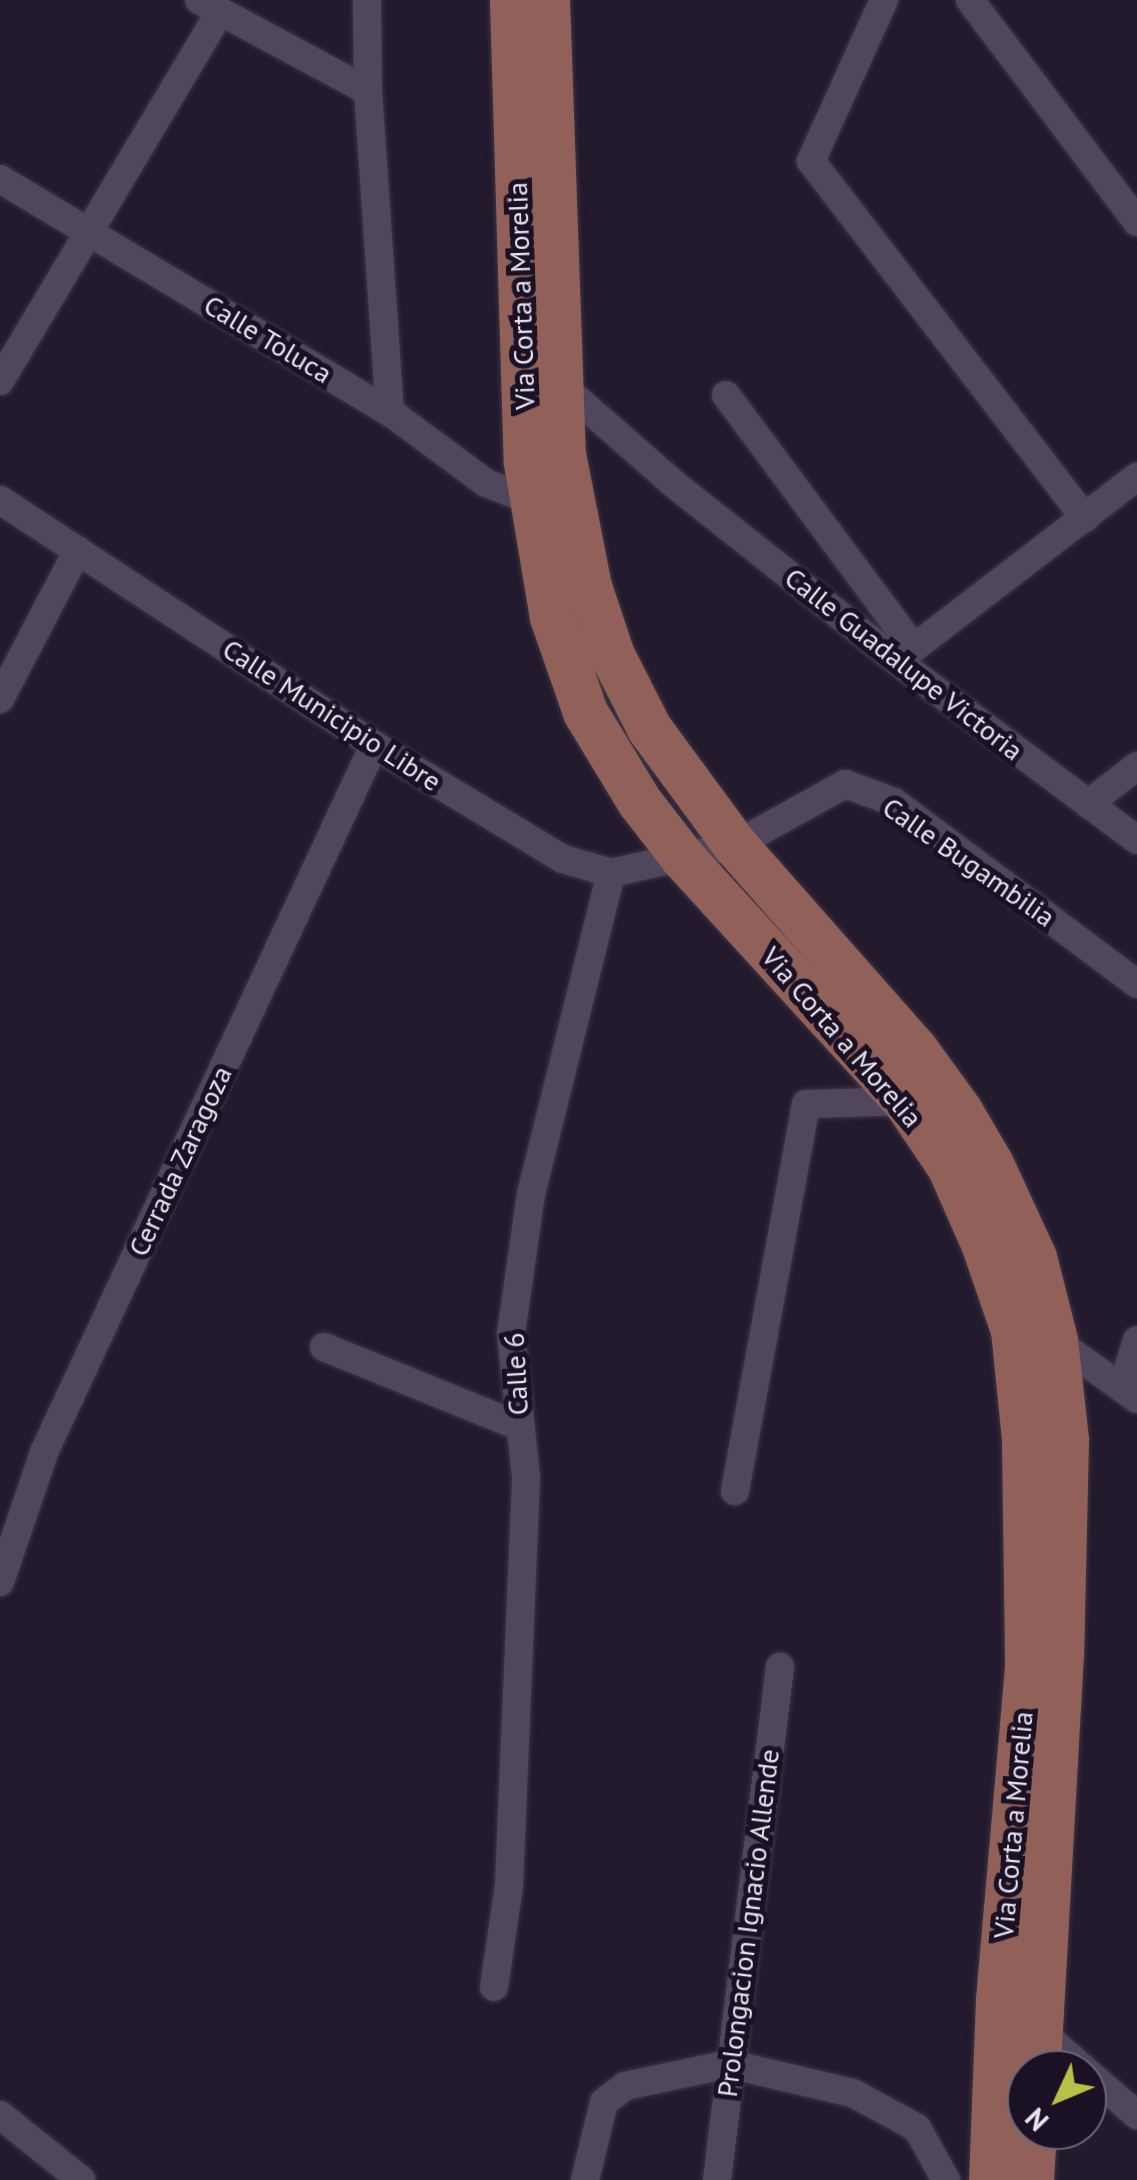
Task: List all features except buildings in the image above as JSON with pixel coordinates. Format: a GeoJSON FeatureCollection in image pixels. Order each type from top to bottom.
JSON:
{"type":"FeatureCollection","features":[{"type":"Feature","properties":{"kind":"main road","name":"Via Corta a Morelia"},"geometry":{"type":"LineString","coordinates":[[512,0],[526,462],[552,506],[589,586],[612,654],[650,728],[735,845],[915,1049],[992,1164],[1034,1257],[1055,1340],[1066,1439],[1061,1653],[1039,2050]]}},
{"type":"Feature","properties":{"kind":"main road","name":"Via Corta a Morelia"},"geometry":{"type":"LineString","coordinates":[[548,0],[563,454],[552,506],[552,616],[585,712],[638,802],[683,858],[905,1101],[948,1166],[983,1243],[1013,1330],[1024,1438],[1027,1668],[998,2000],[992,2180]]}},
{"type":"Feature","properties":{"kind":"main road"},"geometry":{"type":"LineString","coordinates":[[1030,2180],[1032,2150]]}},
{"type":"Feature","properties":{"kind":"street"},"geometry":{"type":"LineString","coordinates":[[367,0],[368,91],[390,412]]}},
{"type":"Feature","properties":{"kind":"street"},"geometry":{"type":"LineString","coordinates":[[884,0],[811,161],[1085,518]]}},
{"type":"Feature","properties":{"kind":"street"},"geometry":{"type":"LineString","coordinates":[[970,0],[1137,222]]}},
{"type":"Feature","properties":{"kind":"street"},"geometry":{"type":"LineString","coordinates":[[0,382],[89,232],[210,6],[368,91]]}},
{"type":"Feature","properties":{"kind":"street","name":"Calle Toluca"},"geometry":{"type":"LineString","coordinates":[[0,180],[390,412],[486,483],[552,506]]}},
{"type":"Feature","properties":{"kind":"street","name":"Calle Guadalupe Victoria"},"geometry":{"type":"LineString","coordinates":[[561,385],[674,484],[906,655],[1137,840]]}},
{"type":"Feature","properties":{"kind":"street","name":"Calle Guadalupe Victoria"},"geometry":{"type":"LineString","coordinates":[[726,395],[906,655]]}},
{"type":"Feature","properties":{"kind":"street"},"geometry":{"type":"LineString","coordinates":[[906,655],[1137,477]]}},
{"type":"Feature","properties":{"kind":"street","name":"Calle Municipio Libre"},"geometry":{"type":"LineString","coordinates":[[0,500],[374,745],[562,860],[611,873],[683,858]]}},
{"type":"Feature","properties":{"kind":"street"},"geometry":{"type":"LineString","coordinates":[[0,699],[78,550]]}},
{"type":"Feature","properties":{"kind":"street","name":"Cerrada Zaragoza"},"geometry":{"type":"LineString","coordinates":[[0,1582],[45,1450],[374,745]]}},
{"type":"Feature","properties":{"kind":"street"},"geometry":{"type":"LineString","coordinates":[[1088,804],[1137,766]]}},
{"type":"Feature","properties":{"kind":"street","name":"Calle Bugambilia"},"geometry":{"type":"LineString","coordinates":[[683,858],[735,845],[845,784],[894,802],[1137,984]]}},
{"type":"Feature","properties":{"kind":"street","name":"Calle 6"},"geometry":{"type":"LineString","coordinates":[[494,1987],[509,1885],[526,1477],[511,1334],[531,1194],[611,873]]}},
{"type":"Feature","properties":{"kind":"street"},"geometry":{"type":"LineString","coordinates":[[735,1491],[806,1104],[905,1101]]}},
{"type":"Feature","properties":{"kind":"street"},"geometry":{"type":"LineString","coordinates":[[1055,1340],[1129,1394],[1137,1340]]}},
{"type":"Feature","properties":{"kind":"street"},"geometry":{"type":"LineString","coordinates":[[324,1347],[519,1426]]}},
{"type":"Feature","properties":{"kind":"street","name":"Prolongacion Ignacio Allende"},"geometry":{"type":"LineString","coordinates":[[717,2180],[780,1667]]}},
{"type":"Feature","properties":{"kind":"street"},"geometry":{"type":"LineString","coordinates":[[585,2180],[604,2102],[624,2086],[729,2064],[854,2093],[917,2128],[946,2180]]}},
{"type":"Feature","properties":{"kind":"street"},"geometry":{"type":"LineString","coordinates":[[1107,2089],[1137,2115]]}},
{"type":"Feature","properties":{"kind":"street"},"geometry":{"type":"LineString","coordinates":[[0,2116],[81,2180]]}}]}
